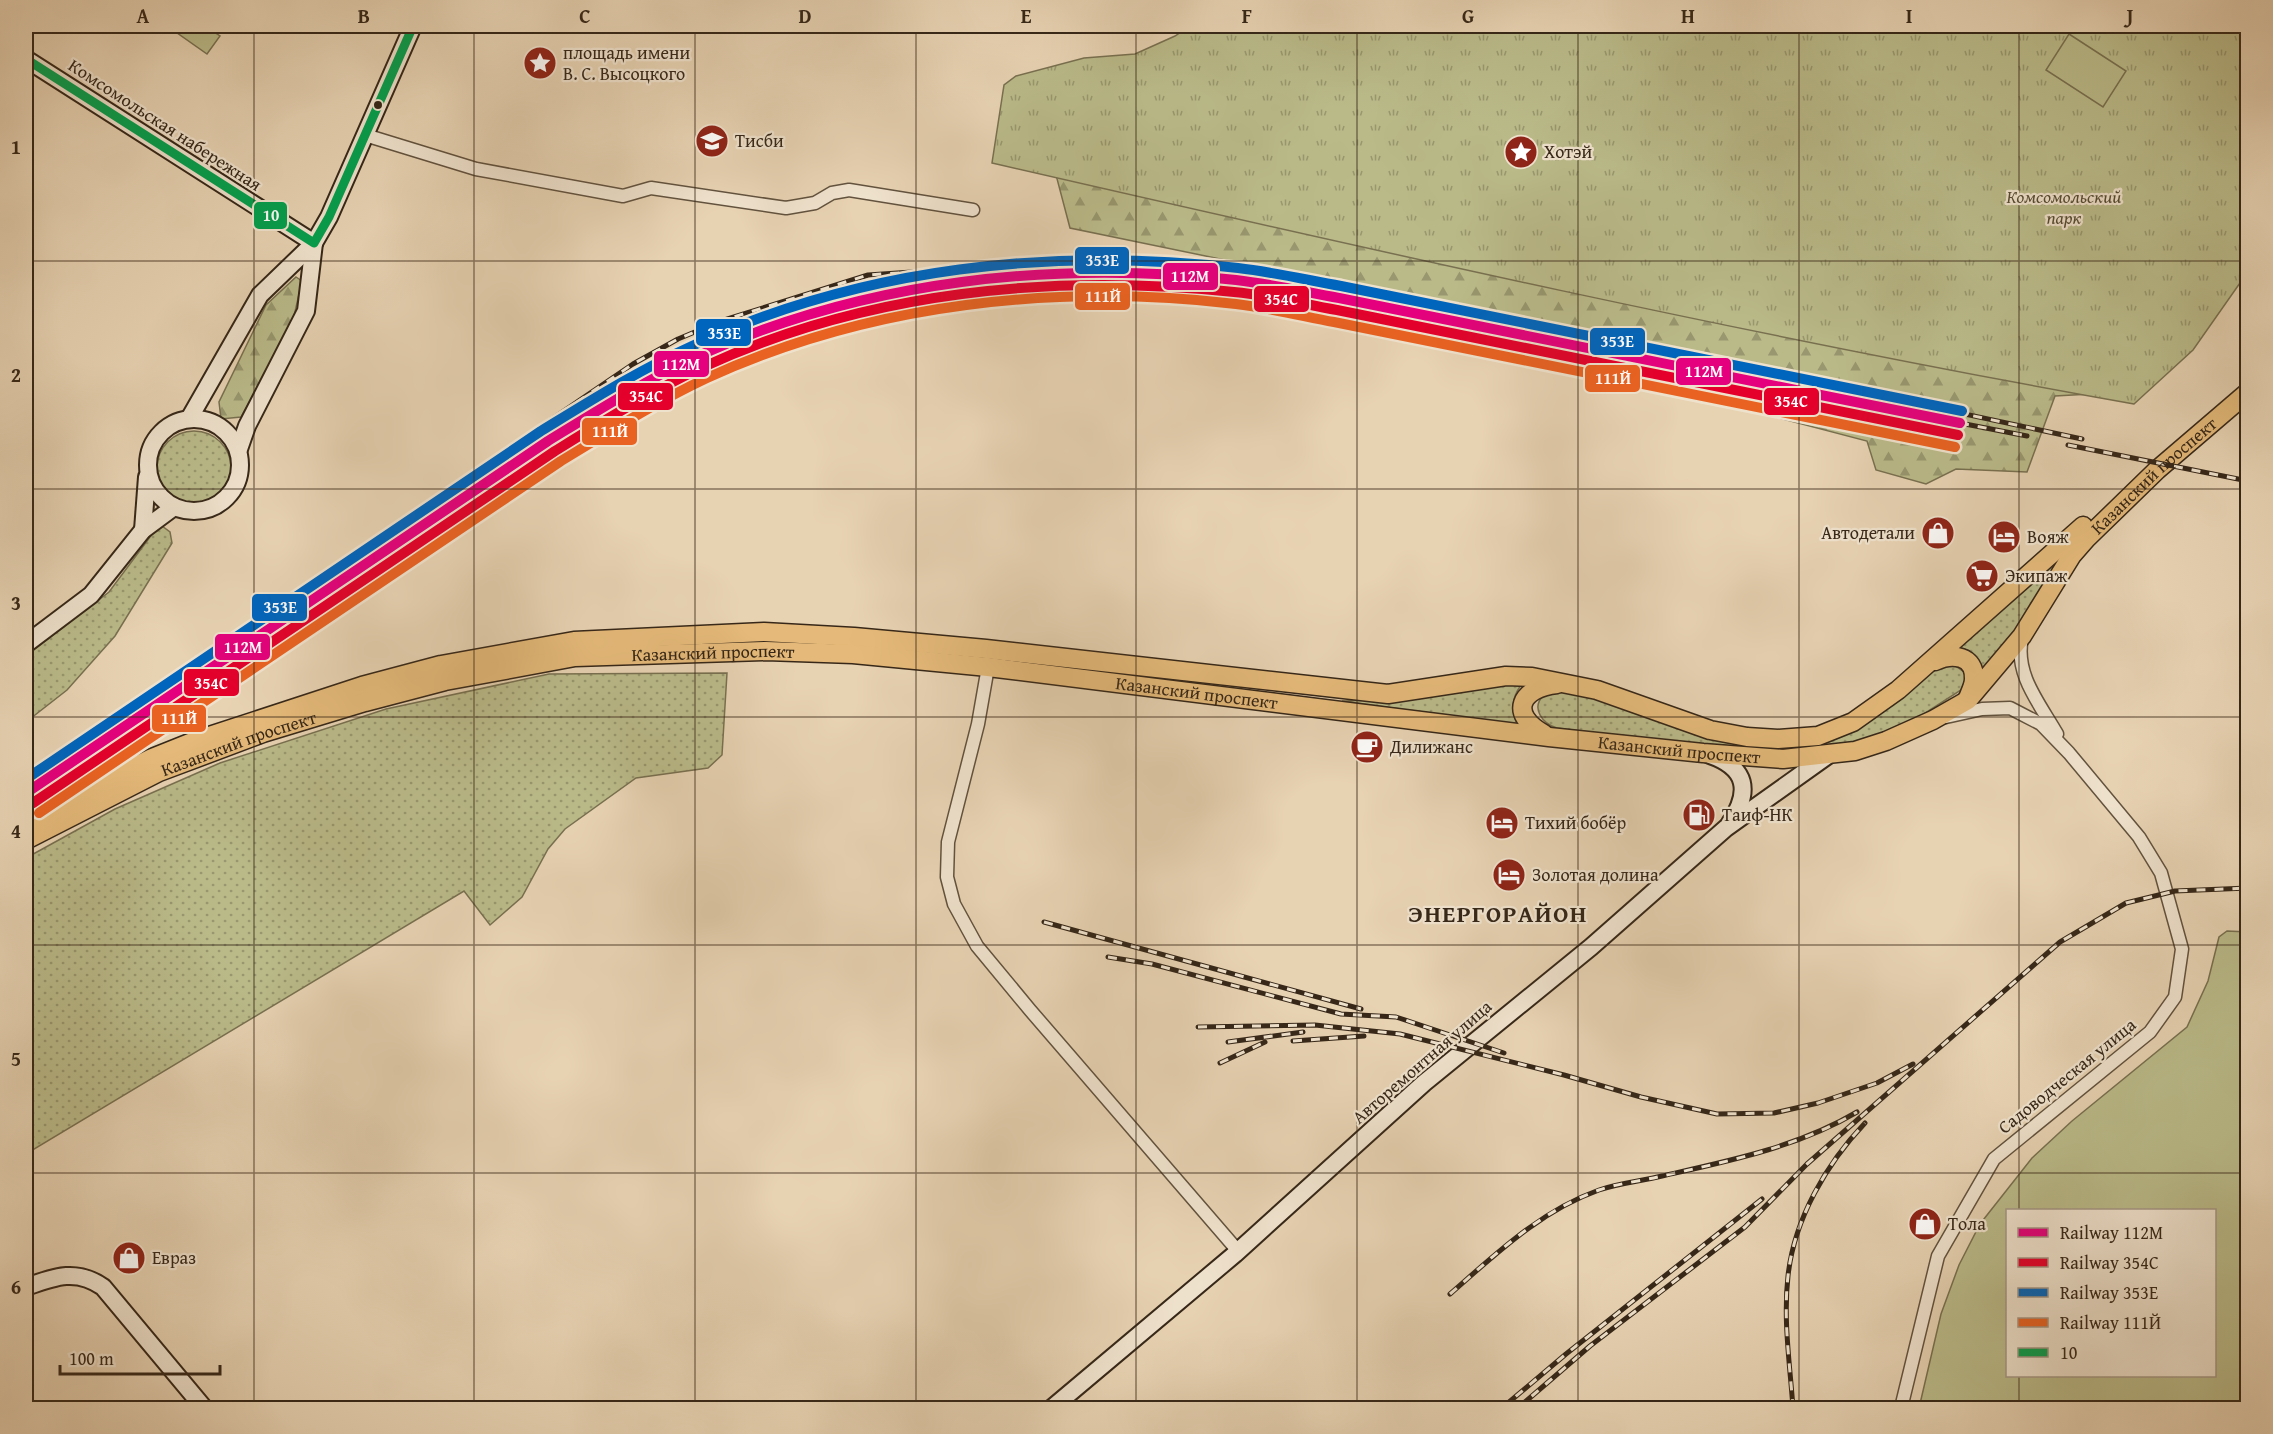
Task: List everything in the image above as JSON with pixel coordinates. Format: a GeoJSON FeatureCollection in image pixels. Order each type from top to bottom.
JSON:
{"type":"FeatureCollection","features":[{"type":"Feature","properties":{"kind":"main road","name":"Казанский проспект"},"geometry":{"type":"LineString","coordinates":[[26,840],[159,772],[201,754],[365,702],[445,681],[575,657],[807,642],[1388,694],[1506,676],[1564,683],[1597,690],[1710,730],[1778,740],[1818,736],[1839,730],[1870,711],[1932,662],[2247,378]]}},
{"type":"Feature","properties":{"kind":"main road","name":"Казанский проспект"},"geometry":{"type":"LineString","coordinates":[[854,645],[988,667],[1550,737],[1783,759],[1827,756],[1886,741],[1933,720],[1968,700],[2022,636],[2072,555],[2086,539],[2157,470],[2247,393]]}},
{"type":"Feature","properties":{"kind":"main road"},"geometry":{"type":"LineString","coordinates":[[2209,426],[2247,406]]}},
{"type":"Feature","properties":{"kind":"main road","name":"Казанский проспект"},"geometry":{"type":"LineString","coordinates":[[26,821],[142,763],[197,740],[351,689],[441,665],[574,641],[764,632],[807,642]]}},
{"type":"Feature","properties":{"kind":"main road"},"geometry":{"type":"LineString","coordinates":[[1932,662],[1948,655],[1961,657],[1972,668],[1974,680],[1968,700]]}},
{"type":"Feature","properties":{"kind":"main road"},"geometry":{"type":"LineString","coordinates":[[1550,737],[1531,726],[1524,717],[1522,705],[1528,694],[1539,686],[1564,683]]}},
{"type":"Feature","properties":{"kind":"street"},"geometry":{"type":"LineString","coordinates":[[189,419],[260,295],[314,243],[329,217],[414,26]]}},
{"type":"Feature","properties":{"kind":"street","name":"Комсомольская набережная"},"geometry":{"type":"LineString","coordinates":[[26,59],[314,243]]}},
{"type":"Feature","properties":{"kind":"street"},"geometry":{"type":"LineString","coordinates":[[365,135],[476,169],[623,196],[651,188],[786,208],[815,203],[832,193],[849,190],[973,210]]}},
{"type":"Feature","properties":{"kind":"street"},"geometry":{"type":"LineString","coordinates":[[280,222],[291,244],[289,267]]}},
{"type":"Feature","properties":{"kind":"street"},"geometry":{"type":"LineString","coordinates":[[148,461],[149,477],[155,490],[174,507],[201,511],[226,499],[239,477],[239,449],[247,426],[306,311],[314,243]]}},
{"type":"Feature","properties":{"kind":"street"},"geometry":{"type":"LineString","coordinates":[[143,530],[148,461],[158,436],[169,426],[189,419],[204,420],[216,424],[226,432],[239,449]]}},
{"type":"Feature","properties":{"kind":"street"},"geometry":{"type":"LineString","coordinates":[[26,644],[91,595],[143,530],[174,507]]}},
{"type":"Feature","properties":{"kind":"street"},"geometry":{"type":"LineString","coordinates":[[2022,636],[2021,664],[2027,683],[2069,753]]}},
{"type":"Feature","properties":{"kind":"street"},"geometry":{"type":"LineString","coordinates":[[988,667],[978,724],[948,842],[947,877],[954,904],[977,946],[1238,1251]]}},
{"type":"Feature","properties":{"kind":"street"},"geometry":{"type":"LineString","coordinates":[[1933,720],[1982,709],[2010,708],[2041,724],[2069,753]]}},
{"type":"Feature","properties":{"kind":"street"},"geometry":{"type":"LineString","coordinates":[[1703,753],[1727,761],[1738,772],[1743,784],[1744,796],[1726,828]]}},
{"type":"Feature","properties":{"kind":"street","name":"Садоводческая улица"},"geometry":{"type":"LineString","coordinates":[[1901,1408],[1938,1256],[1994,1159],[2150,1032],[2175,997],[2180,973],[2181,938],[2161,873],[2139,837],[2069,753]]}},
{"type":"Feature","properties":{"kind":"street","name":"Авторемонтная улица"},"geometry":{"type":"LineString","coordinates":[[1052,1408],[1238,1251],[1424,1083],[1591,947],[1726,828],[1827,756]]}},
{"type":"Feature","properties":{"kind":"street"},"geometry":{"type":"LineString","coordinates":[[26,1287],[71,1274],[94,1280],[103,1287],[204,1408]]}},
{"type":"Feature","properties":{"kind":"green space"},"geometry":{"type":"Polygon","coordinates":[[[176,26],[205,26],[220,36],[207,54],[173,30],[176,26]]]}},
{"type":"Feature","properties":{"kind":"green space","name":"Комсомольский парк"},"geometry":{"type":"Polygon","coordinates":[[[1190,26],[2247,26],[2247,273],[2193,350],[2134,404],[1704,321],[1419,260],[992,163],[1004,85],[1016,76],[1084,58],[1135,54],[1175,36],[1190,26]]]}},
{"type":"Feature","properties":{"kind":"green space","name":"Комсомольский парк"},"geometry":{"type":"Polygon","coordinates":[[[2247,26],[2108,393],[2055,396],[2027,472],[1956,469],[1926,484],[1876,470],[1867,441],[1572,364],[1564,330],[1070,228],[1056,175],[2247,26]]]}},
{"type":"Feature","properties":{"kind":"green space"},"geometry":{"type":"Polygon","coordinates":[[[2069,34],[2126,71],[2103,107],[2046,70],[2069,34]]]}},
{"type":"Feature","properties":{"kind":"green space"},"geometry":{"type":"Polygon","coordinates":[[[296,277],[302,281],[292,325],[241,417],[221,419],[219,402],[266,305],[296,277]]]}},
{"type":"Feature","properties":{"kind":"green space"},"geometry":{"type":"Polygon","coordinates":[[[194,431],[215,437],[225,447],[231,468],[225,489],[215,499],[194,505],[173,499],[163,489],[157,468],[163,447],[173,437],[194,431]]]}},
{"type":"Feature","properties":{"kind":"green space"},"geometry":{"type":"Polygon","coordinates":[[[162,526],[170,532],[172,543],[115,636],[67,690],[26,722],[26,656],[109,592],[153,533],[162,526]]]}},
{"type":"Feature","properties":{"kind":"green space"},"geometry":{"type":"Polygon","coordinates":[[[2066,548],[2020,629],[1981,676],[1975,656],[1968,650],[1957,647],[2066,548]]]}},
{"type":"Feature","properties":{"kind":"green space"},"geometry":{"type":"Polygon","coordinates":[[[1951,663],[1964,672],[1966,678],[1961,690],[1902,728],[1869,742],[1789,753],[1710,747],[1557,728],[1547,723],[1538,710],[1540,700],[1544,695],[1562,689],[1795,747],[1827,741],[1855,730],[1880,713],[1926,675],[1951,663]]]}},
{"type":"Feature","properties":{"kind":"green space"},"geometry":{"type":"Polygon","coordinates":[[[727,673],[722,755],[708,768],[636,778],[565,829],[548,849],[522,897],[490,925],[464,891],[26,1154],[26,858],[115,809],[220,763],[386,709],[549,674],[727,673]]]}},
{"type":"Feature","properties":{"kind":"green space"},"geometry":{"type":"Polygon","coordinates":[[[1495,685],[1521,685],[1513,704],[1518,725],[1342,701],[1401,699],[1495,685]]]}},
{"type":"Feature","properties":{"kind":"green space"},"geometry":{"type":"Polygon","coordinates":[[[2227,931],[2248,932],[2247,1408],[1919,1408],[1941,1314],[1959,1265],[1980,1224],[2032,1158],[2072,1121],[2187,1027],[2208,981],[2219,937],[2227,931]]]}},
{"type":"Feature","properties":{"kind":"railway"},"geometry":{"type":"LineString","coordinates":[[26,776],[633,364],[678,339],[721,321],[868,275],[1075,261],[1171,263],[1607,338],[2082,439]]}},
{"type":"Feature","properties":{"kind":"railway"},"geometry":{"type":"LineString","coordinates":[[1960,423],[2027,436]]}},
{"type":"Feature","properties":{"kind":"railway"},"geometry":{"type":"LineString","coordinates":[[2068,445],[2248,481]]}},
{"type":"Feature","properties":{"kind":"railway"},"geometry":{"type":"LineString","coordinates":[[1518,1408],[1590,1346],[1745,1227],[1807,1164],[2060,942],[2126,903],[2175,891],[2248,888]]}},
{"type":"Feature","properties":{"kind":"railway"},"geometry":{"type":"LineString","coordinates":[[1044,922],[1361,1009]]}},
{"type":"Feature","properties":{"kind":"railway"},"geometry":{"type":"LineString","coordinates":[[1108,957],[1152,964],[1341,1014],[1396,1017],[1504,1053]]}},
{"type":"Feature","properties":{"kind":"railway"},"geometry":{"type":"LineString","coordinates":[[1198,1027],[1315,1025],[1400,1034],[1564,1075],[1641,1097],[1717,1114],[1774,1113],[1818,1103],[1877,1083],[1913,1064]]}},
{"type":"Feature","properties":{"kind":"railway"},"geometry":{"type":"LineString","coordinates":[[1228,1042],[1303,1032]]}},
{"type":"Feature","properties":{"kind":"railway"},"geometry":{"type":"LineString","coordinates":[[1293,1041],[1364,1036]]}},
{"type":"Feature","properties":{"kind":"railway"},"geometry":{"type":"LineString","coordinates":[[1220,1063],[1265,1042]]}},
{"type":"Feature","properties":{"kind":"railway"},"geometry":{"type":"LineString","coordinates":[[1450,1294],[1520,1235],[1557,1209],[1578,1199],[1614,1186],[1762,1152],[1811,1135],[1857,1112]]}},
{"type":"Feature","properties":{"kind":"railway"},"geometry":{"type":"LineString","coordinates":[[1793,1408],[1786,1309],[1791,1255],[1814,1193],[1838,1156],[1865,1123]]}},
{"type":"Feature","properties":{"kind":"railway"},"geometry":{"type":"LineString","coordinates":[[1502,1408],[1566,1354],[1762,1199]]}},
{"type":"Feature","properties":{"kind":"rail line","name":"353Е"},"geometry":{"type":"LineString","coordinates":[[26,779],[541,431],[615,386],[672,355],[757,319],[823,298],[891,281],[959,270],[1029,263],[1099,260],[1168,262],[1238,268],[1341,286],[1962,411]]}},
{"type":"Feature","properties":{"kind":"rail line","name":"112М"},"geometry":{"type":"LineString","coordinates":[[26,793],[548,441],[622,396],[698,356],[762,330],[828,309],[894,293],[962,282],[1030,275],[1167,274],[1236,280],[1339,298],[1960,423]]}},
{"type":"Feature","properties":{"kind":"rail line","name":"354С"},"geometry":{"type":"LineString","coordinates":[[33,803],[555,451],[626,408],[701,368],[764,342],[829,321],[895,305],[962,294],[1030,287],[1098,285],[1247,293],[1958,435]]}},
{"type":"Feature","properties":{"kind":"rail line","name":"111Й"},"geometry":{"type":"LineString","coordinates":[[39,813],[561,461],[669,397],[707,378],[770,352],[834,332],[900,316],[966,305],[1034,298],[1101,296],[1169,298],[1236,304],[1955,447]]}},
{"type":"Feature","properties":{"kind":"transit line","name":"10"},"geometry":{"type":"LineString","coordinates":[[26,59],[314,243],[329,217],[413,26]]}},
{"type":"Feature","properties":{"kind":"place","name":"площадь имени В. С. Высоцкого"},"geometry":{"type":"Point","coordinates":[540,63]}},
{"type":"Feature","properties":{"kind":"place","name":"Тисби"},"geometry":{"type":"Point","coordinates":[712,141]}},
{"type":"Feature","properties":{"kind":"place","name":"Хотэй"},"geometry":{"type":"Point","coordinates":[1521,152]}},
{"type":"Feature","properties":{"kind":"place","name":"Автодетали"},"geometry":{"type":"Point","coordinates":[1938,533]}},
{"type":"Feature","properties":{"kind":"place","name":"Вояж"},"geometry":{"type":"Point","coordinates":[2004,537]}},
{"type":"Feature","properties":{"kind":"place","name":"Экипаж"},"geometry":{"type":"Point","coordinates":[1982,576]}},
{"type":"Feature","properties":{"kind":"place","name":"Дилижанс"},"geometry":{"type":"Point","coordinates":[1367,747]}},
{"type":"Feature","properties":{"kind":"place","name":"Таиф-НК"},"geometry":{"type":"Point","coordinates":[1699,815]}},
{"type":"Feature","properties":{"kind":"place","name":"Тихий бобёр"},"geometry":{"type":"Point","coordinates":[1502,823]}},
{"type":"Feature","properties":{"kind":"place","name":"Золотая долина"},"geometry":{"type":"Point","coordinates":[1509,875]}},
{"type":"Feature","properties":{"kind":"place","name":"Тола"},"geometry":{"type":"Point","coordinates":[1925,1224]}},
{"type":"Feature","properties":{"kind":"place","name":"Евраз"},"geometry":{"type":"Point","coordinates":[129,1258]}},
{"type":"Feature","properties":{"kind":"district","name":"ЭНЕРГОРАЙОН"},"geometry":{"type":"Point","coordinates":[1498,914]}}]}
